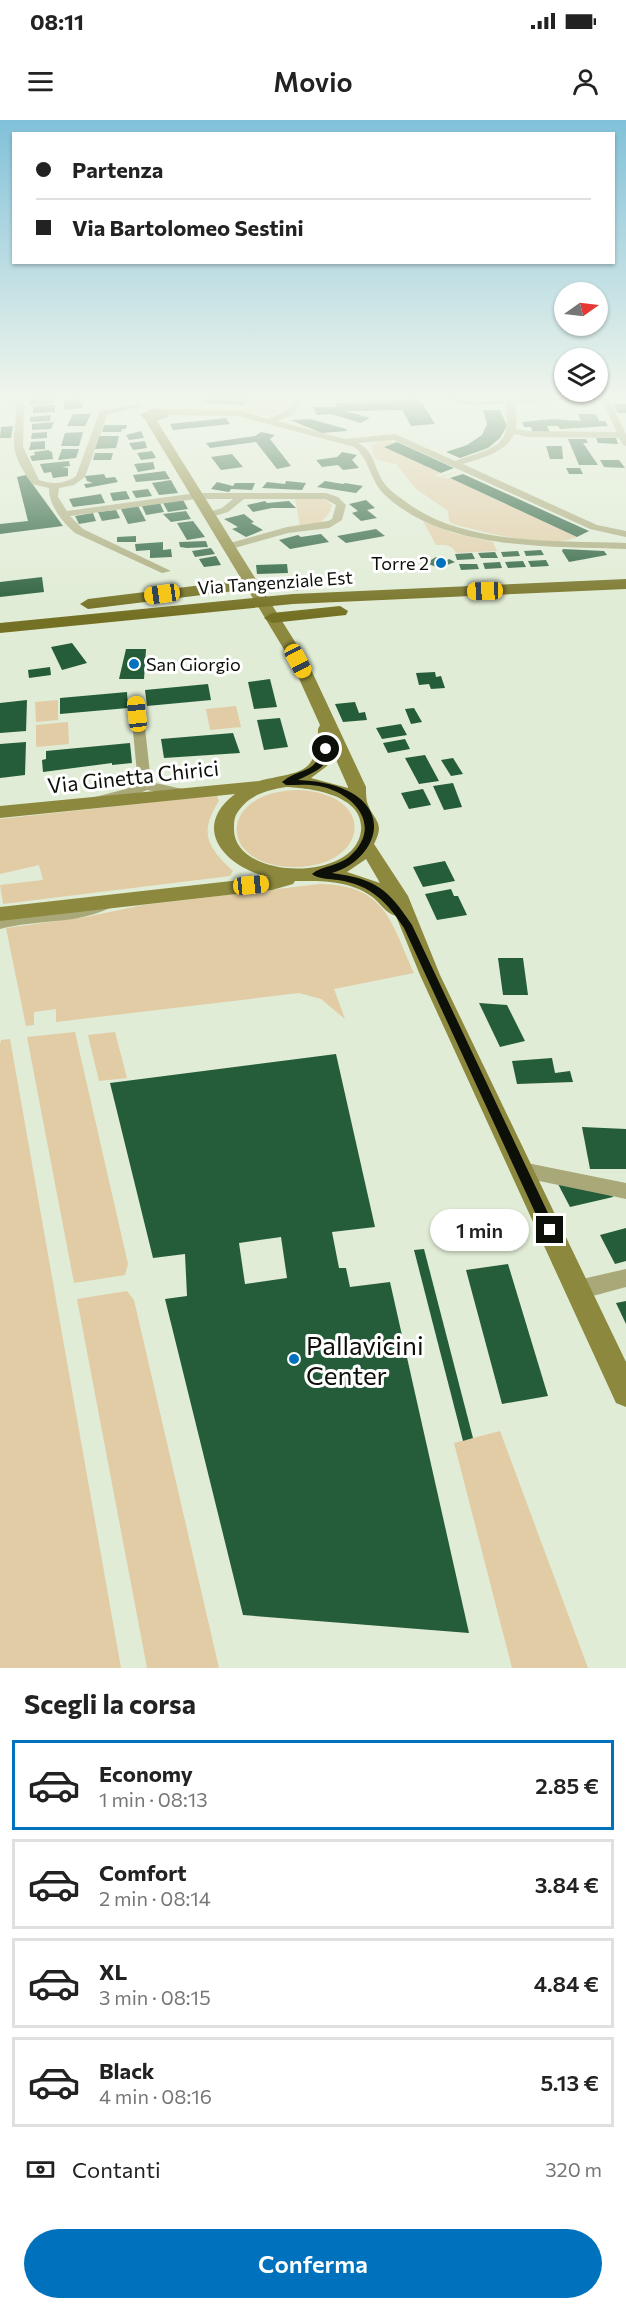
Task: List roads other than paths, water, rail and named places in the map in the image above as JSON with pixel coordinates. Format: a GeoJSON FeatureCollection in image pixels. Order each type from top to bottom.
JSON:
{"type":"FeatureCollection","features":[{"type":"Feature","properties":{"kind":"main road"},"geometry":{"type":"LineString","coordinates":[[182,471],[304,672],[357,787],[358,802]]}},
{"type":"Feature","properties":{"kind":"main road"},"geometry":{"type":"LineString","coordinates":[[0,617],[183,591],[256,591],[264,593],[282,586],[496,584],[550,589]]}},
{"type":"Feature","properties":{"kind":"main road","name":"Via Tangenziale Est"},"geometry":{"type":"LineString","coordinates":[[0,628],[293,599],[626,584]]}},
{"type":"Feature","properties":{"kind":"main road"},"geometry":{"type":"LineString","coordinates":[[272,618],[398,605],[505,598],[550,589]]}},
{"type":"Feature","properties":{"kind":"main road"},"geometry":{"type":"LineString","coordinates":[[326,723],[326,754],[322,763],[310,772],[250,792],[232,807],[224,822],[225,838],[231,851],[247,864],[269,873],[295,876],[316,874],[351,879],[374,887],[391,901],[409,927]]}},
{"type":"Feature","properties":{"kind":"main road"},"geometry":{"type":"LineString","coordinates":[[278,783],[303,782],[327,785],[344,792],[358,802],[370,823],[366,845],[347,863],[316,874]]}},
{"type":"Feature","properties":{"kind":"main road","name":"Via Ginetta Chirici"},"geometry":{"type":"LineString","coordinates":[[0,812],[278,783]]}},
{"type":"Feature","properties":{"kind":"main road"},"geometry":{"type":"LineString","coordinates":[[366,845],[398,896],[409,927],[626,1393]]}},
{"type":"Feature","properties":{"kind":"main road"},"geometry":{"type":"LineString","coordinates":[[0,914],[273,883],[295,876]]}},
{"type":"Feature","properties":{"kind":"street"},"geometry":{"type":"LineString","coordinates":[[30,471],[37,483],[54,486],[79,479],[82,471]]}},
{"type":"Feature","properties":{"kind":"street"},"geometry":{"type":"LineString","coordinates":[[374,471],[378,481],[388,493],[413,512],[438,523],[471,533],[512,541],[626,546]]}},
{"type":"Feature","properties":{"kind":"street"},"geometry":{"type":"LineString","coordinates":[[471,471],[594,527],[626,534]]}},
{"type":"Feature","properties":{"kind":"street"},"geometry":{"type":"LineString","coordinates":[[54,486],[53,497],[79,531],[166,571]]}},
{"type":"Feature","properties":{"kind":"street"},"geometry":{"type":"LineString","coordinates":[[64,514],[196,496],[326,496],[338,501],[341,511],[338,520],[329,525],[288,530],[227,547]]}},
{"type":"Feature","properties":{"kind":"street"},"geometry":{"type":"LineString","coordinates":[[208,515],[225,510],[243,496]]}},
{"type":"Feature","properties":{"kind":"street"},"geometry":{"type":"LineString","coordinates":[[136,701],[145,785]]}},
{"type":"Feature","properties":{"kind":"street"},"geometry":{"type":"LineString","coordinates":[[97,802],[132,792],[145,785],[182,794]]}},
{"type":"Feature","properties":{"kind":"street"},"geometry":{"type":"LineString","coordinates":[[522,1170],[626,1191]]}},
{"type":"Feature","properties":{"kind":"street"},"geometry":{"type":"LineString","coordinates":[[578,1290],[626,1278]]}},
{"type":"Feature","properties":{"kind":"lane"},"geometry":{"type":"LineString","coordinates":[[0,925],[14,921],[99,910],[113,901]]}},
{"type":"Feature","properties":{"kind":"place","name":"Torre 2"},"geometry":{"type":"Point","coordinates":[441,563]}},
{"type":"Feature","properties":{"kind":"place","name":"San Giorgio"},"geometry":{"type":"Point","coordinates":[134,664]}},
{"type":"Feature","properties":{"kind":"place","name":"Pallavicini Center"},"geometry":{"type":"Point","coordinates":[294,1359]}}]}
